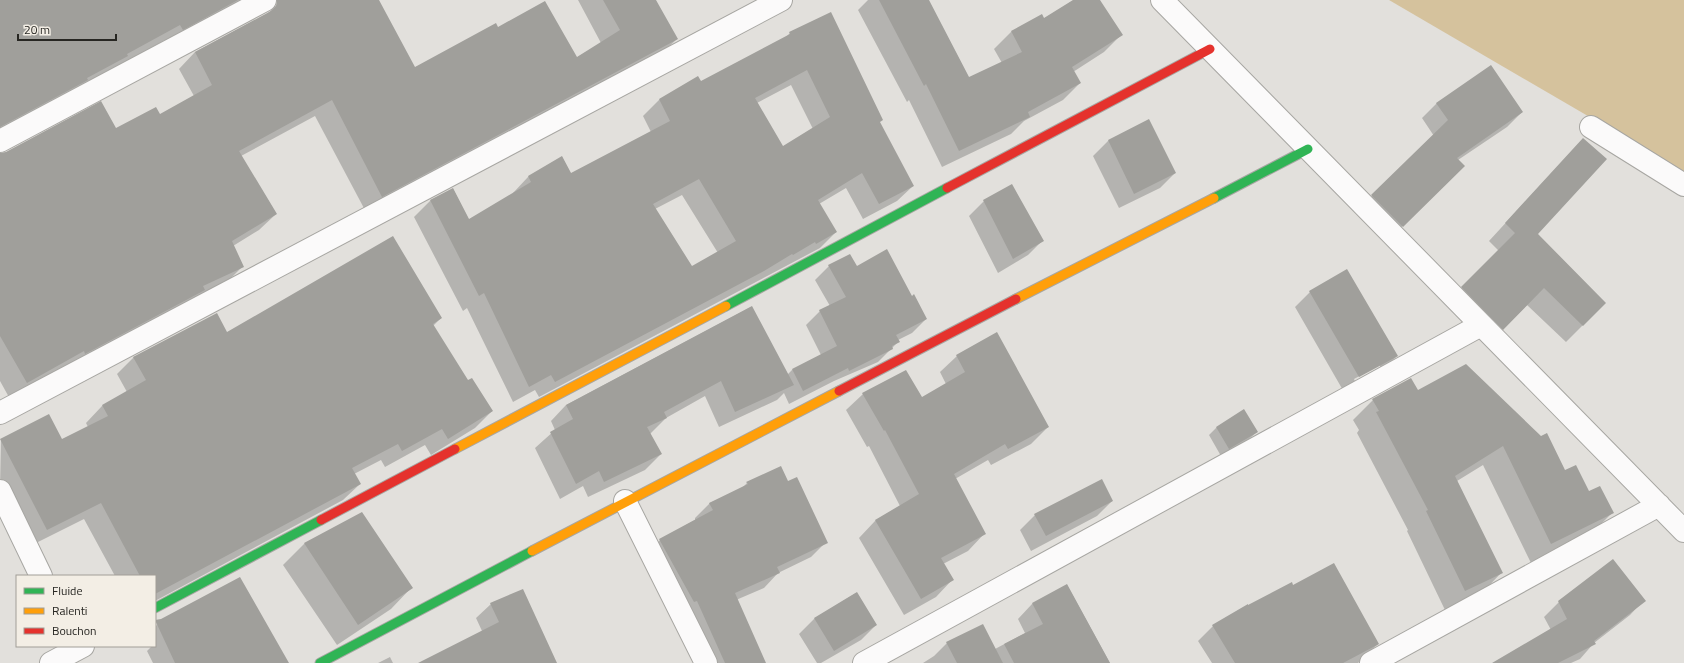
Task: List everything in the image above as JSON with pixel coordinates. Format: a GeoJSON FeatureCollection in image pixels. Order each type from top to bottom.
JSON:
{"type":"FeatureCollection","features":[{"type":"Feature","properties":{"kind":"street"},"geometry":{"type":"LineString","coordinates":[[0,140],[265,0]]}},
{"type":"Feature","properties":{"kind":"street"},"geometry":{"type":"LineString","coordinates":[[0,413],[781,0]]}},
{"type":"Feature","properties":{"kind":"street"},"geometry":{"type":"LineString","coordinates":[[1162,0],[1684,531]]}},
{"type":"Feature","properties":{"kind":"street"},"geometry":{"type":"LineString","coordinates":[[156,607],[1210,49]]}},
{"type":"Feature","properties":{"kind":"street"},"geometry":{"type":"LineString","coordinates":[[1591,127],[1684,186]]}},
{"type":"Feature","properties":{"kind":"street"},"geometry":{"type":"LineString","coordinates":[[320,663],[625,501],[1308,149]]}},
{"type":"Feature","properties":{"kind":"street"},"geometry":{"type":"LineString","coordinates":[[864,663],[1481,325]]}},
{"type":"Feature","properties":{"kind":"street"},"geometry":{"type":"LineString","coordinates":[[0,491],[41,575]]}},
{"type":"Feature","properties":{"kind":"street"},"geometry":{"type":"LineString","coordinates":[[625,501],[706,663]]}},
{"type":"Feature","properties":{"kind":"street"},"geometry":{"type":"LineString","coordinates":[[1370,663],[1659,505]]}},
{"type":"Feature","properties":{"kind":"street"},"geometry":{"type":"LineString","coordinates":[[51,663],[80,651]]}},
{"type":"Feature","properties":{"kind":"shaded area"},"geometry":{"type":"Polygon","coordinates":[[[1389,0],[1684,0],[1684,172],[1389,0]]]}},
{"type":"Feature","properties":{"kind":"building"},"geometry":{"type":"Polygon","coordinates":[[[0,0],[238,0],[183,30],[180,25],[127,54],[128,56],[87,78],[88,80],[0,127],[0,0]]]}},
{"type":"Feature","properties":{"kind":"building"},"geometry":{"type":"Polygon","coordinates":[[[277,0],[379,0],[415,67],[496,23],[498,27],[545,1],[577,57],[620,30],[603,0],[656,0],[678,39],[382,197],[332,100],[239,151],[277,214],[232,241],[244,267],[203,286],[205,290],[85,354],[84,351],[27,383],[0,336],[0,153],[6,152],[101,101],[116,128],[156,107],[160,114],[212,85],[195,52],[271,11],[276,6],[277,0]]]}},
{"type":"Feature","properties":{"kind":"building"},"geometry":{"type":"Polygon","coordinates":[[[879,0],[929,0],[969,77],[1022,52],[1011,31],[1042,14],[1044,18],[1073,0],[1100,0],[1123,35],[1072,67],[1081,83],[1028,112],[1030,117],[959,151],[926,84],[924,86],[879,0]]]}},
{"type":"Feature","properties":{"kind":"building"},"geometry":{"type":"Polygon","coordinates":[[[831,12],[883,120],[880,122],[914,186],[879,204],[862,173],[818,200],[837,232],[816,244],[815,242],[793,255],[792,254],[764,271],[555,382],[551,375],[529,387],[484,293],[479,296],[430,200],[453,188],[469,219],[531,182],[528,176],[562,156],[571,173],[670,121],[659,99],[698,76],[701,81],[790,34],[789,32],[831,12]],[[807,70],[755,98],[783,146],[830,117],[807,70]],[[699,179],[653,204],[692,266],[736,241],[699,179]]]}},
{"type":"Feature","properties":{"kind":"building"},"geometry":{"type":"Polygon","coordinates":[[[1491,65],[1523,112],[1457,158],[1465,166],[1403,227],[1371,195],[1448,120],[1436,103],[1491,65]]]}},
{"type":"Feature","properties":{"kind":"building"},"geometry":{"type":"Polygon","coordinates":[[[1149,119],[1176,173],[1134,194],[1108,140],[1149,119]]]}},
{"type":"Feature","properties":{"kind":"building"},"geometry":{"type":"Polygon","coordinates":[[[1583,138],[1607,159],[1538,234],[1606,303],[1583,326],[1544,288],[1503,330],[1461,287],[1515,233],[1505,223],[1583,138]]]}},
{"type":"Feature","properties":{"kind":"building"},"geometry":{"type":"Polygon","coordinates":[[[1012,184],[1044,241],[1013,259],[983,200],[1012,184]]]}},
{"type":"Feature","properties":{"kind":"building"},"geometry":{"type":"Polygon","coordinates":[[[393,236],[442,318],[433,324],[468,380],[472,378],[493,411],[448,439],[442,429],[402,451],[398,444],[352,468],[361,484],[156,593],[156,575],[139,575],[101,503],[47,530],[0,439],[49,414],[62,439],[108,416],[102,405],[146,380],[133,357],[217,313],[227,332],[393,236]]]}},
{"type":"Feature","properties":{"kind":"building"},"geometry":{"type":"Polygon","coordinates":[[[887,249],[912,296],[914,294],[927,319],[896,335],[900,342],[892,346],[893,349],[849,371],[848,368],[803,391],[792,369],[837,346],[819,310],[846,297],[828,265],[850,254],[857,266],[887,249]]]}},
{"type":"Feature","properties":{"kind":"building"},"geometry":{"type":"Polygon","coordinates":[[[1347,269],[1398,356],[1359,377],[1309,291],[1347,269]]]}},
{"type":"Feature","properties":{"kind":"building"},"geometry":{"type":"Polygon","coordinates":[[[752,306],[794,385],[735,412],[721,381],[664,412],[667,418],[647,427],[662,454],[604,482],[599,471],[576,484],[550,432],[573,419],[566,405],[752,306]]]}},
{"type":"Feature","properties":{"kind":"building"},"geometry":{"type":"Polygon","coordinates":[[[997,332],[1049,427],[1008,449],[1005,444],[954,474],[986,534],[941,558],[954,580],[921,599],[875,520],[919,494],[885,430],[884,431],[862,393],[906,370],[922,397],[965,372],[956,355],[997,332]]]}},
{"type":"Feature","properties":{"kind":"building"},"geometry":{"type":"Polygon","coordinates":[[[1466,364],[1541,436],[1547,433],[1565,470],[1576,465],[1589,491],[1600,486],[1614,513],[1551,544],[1503,446],[1455,476],[1503,573],[1465,591],[1426,511],[1428,510],[1376,412],[1379,411],[1372,399],[1411,378],[1418,390],[1466,364]]]}},
{"type":"Feature","properties":{"kind":"building"},"geometry":{"type":"Polygon","coordinates":[[[1244,409],[1258,432],[1229,449],[1216,427],[1244,409]]]}},
{"type":"Feature","properties":{"kind":"building"},"geometry":{"type":"Polygon","coordinates":[[[781,466],[788,481],[797,477],[828,543],[777,567],[780,573],[735,593],[766,663],[725,663],[697,601],[694,602],[659,539],[713,510],[709,503],[748,484],[746,482],[781,466]]]}},
{"type":"Feature","properties":{"kind":"building"},"geometry":{"type":"Polygon","coordinates":[[[1102,479],[1113,501],[1046,536],[1034,514],[1102,479]]]}},
{"type":"Feature","properties":{"kind":"building"},"geometry":{"type":"Polygon","coordinates":[[[362,512],[413,588],[358,625],[304,543],[362,512]]]}},
{"type":"Feature","properties":{"kind":"building"},"geometry":{"type":"Polygon","coordinates":[[[1613,559],[1646,601],[1594,641],[1596,644],[1558,663],[1492,663],[1567,619],[1558,601],[1613,559]]]}},
{"type":"Feature","properties":{"kind":"building"},"geometry":{"type":"Polygon","coordinates":[[[1334,563],[1379,644],[1343,663],[1235,663],[1212,625],[1248,604],[1292,582],[1293,585],[1334,563]]]}},
{"type":"Feature","properties":{"kind":"building"},"geometry":{"type":"Polygon","coordinates":[[[240,577],[289,663],[175,663],[156,622],[156,620],[161,619],[240,577]]]}},
{"type":"Feature","properties":{"kind":"building"},"geometry":{"type":"Polygon","coordinates":[[[1067,584],[1110,663],[1014,663],[1004,644],[1043,624],[1032,603],[1067,584]]]}},
{"type":"Feature","properties":{"kind":"building"},"geometry":{"type":"Polygon","coordinates":[[[523,589],[557,663],[418,663],[499,622],[490,603],[523,589]]]}},
{"type":"Feature","properties":{"kind":"building"},"geometry":{"type":"Polygon","coordinates":[[[857,592],[877,625],[834,651],[814,618],[857,592]]]}},
{"type":"Feature","properties":{"kind":"building"},"geometry":{"type":"Polygon","coordinates":[[[983,624],[1003,663],[957,663],[946,642],[983,624]]]}},
{"type":"Feature","properties":{"kind":"traffic: fast"},"geometry":{"type":"LineString","coordinates":[[1214,198],[1308,149]]}},
{"type":"Feature","properties":{"kind":"traffic: fast"},"geometry":{"type":"LineString","coordinates":[[726,306],[947,188]]}},
{"type":"Feature","properties":{"kind":"traffic: fast"},"geometry":{"type":"LineString","coordinates":[[156,607],[321,520]]}},
{"type":"Feature","properties":{"kind":"traffic: fast"},"geometry":{"type":"LineString","coordinates":[[320,663],[532,551]]}},
{"type":"Feature","properties":{"kind":"traffic: slow"},"geometry":{"type":"LineString","coordinates":[[1016,299],[1214,198]]}},
{"type":"Feature","properties":{"kind":"traffic: slow"},"geometry":{"type":"LineString","coordinates":[[455,449],[726,306]]}},
{"type":"Feature","properties":{"kind":"traffic: slow"},"geometry":{"type":"LineString","coordinates":[[532,551],[839,391]]}},
{"type":"Feature","properties":{"kind":"traffic: jam"},"geometry":{"type":"LineString","coordinates":[[947,188],[1210,49]]}},
{"type":"Feature","properties":{"kind":"traffic: jam"},"geometry":{"type":"LineString","coordinates":[[839,391],[1016,299]]}},
{"type":"Feature","properties":{"kind":"traffic: jam"},"geometry":{"type":"LineString","coordinates":[[321,520],[455,449]]}}]}
